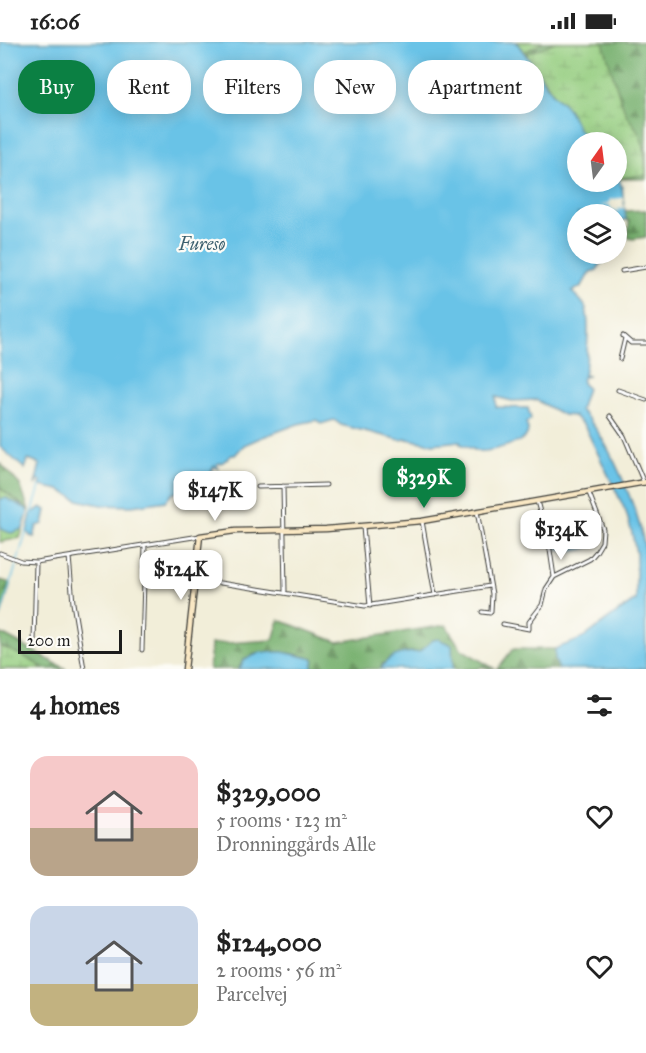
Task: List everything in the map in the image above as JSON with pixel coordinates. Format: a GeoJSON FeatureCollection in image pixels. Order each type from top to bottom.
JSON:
{"type":"FeatureCollection","features":[{"type":"Feature","properties":{"kind":"street"},"geometry":{"type":"LineString","coordinates":[[622,271],[646,267]]}},
{"type":"Feature","properties":{"kind":"street"},"geometry":{"type":"LineString","coordinates":[[620,359],[624,337],[631,343],[646,344]]}},
{"type":"Feature","properties":{"kind":"street"},"geometry":{"type":"LineString","coordinates":[[618,390],[646,400]]}},
{"type":"Feature","properties":{"kind":"street"},"geometry":{"type":"LineString","coordinates":[[1,554],[21,561],[36,562],[235,531],[363,526],[422,521],[645,482],[624,436],[610,416]]}},
{"type":"Feature","properties":{"kind":"street"},"geometry":{"type":"LineString","coordinates":[[283,486],[285,591]]}},
{"type":"Feature","properties":{"kind":"street"},"geometry":{"type":"LineString","coordinates":[[258,487],[326,486]]}},
{"type":"Feature","properties":{"kind":"street"},"geometry":{"type":"LineString","coordinates":[[503,624],[522,629],[530,628],[529,622],[542,604],[546,589],[554,577],[590,559],[596,552],[602,542],[603,529],[588,491]]}},
{"type":"Feature","properties":{"kind":"street"},"geometry":{"type":"LineString","coordinates":[[537,501],[550,550],[554,577]]}},
{"type":"Feature","properties":{"kind":"street"},"geometry":{"type":"LineString","coordinates":[[477,511],[492,594],[490,613],[482,612]]}},
{"type":"Feature","properties":{"kind":"street"},"geometry":{"type":"LineString","coordinates":[[422,521],[435,595]]}},
{"type":"Feature","properties":{"kind":"street"},"geometry":{"type":"LineString","coordinates":[[363,526],[370,606]]}},
{"type":"Feature","properties":{"kind":"street"},"geometry":{"type":"LineString","coordinates":[[185,669],[200,536]]}},
{"type":"Feature","properties":{"kind":"street"},"geometry":{"type":"LineString","coordinates":[[141,650],[145,545]]}},
{"type":"Feature","properties":{"kind":"street"},"geometry":{"type":"LineString","coordinates":[[69,557],[73,603],[84,669]]}},
{"type":"Feature","properties":{"kind":"street"},"geometry":{"type":"LineString","coordinates":[[34,642],[36,562]]}},
{"type":"Feature","properties":{"kind":"street"},"geometry":{"type":"LineString","coordinates":[[195,579],[285,591],[370,606],[490,586]]}},
{"type":"Feature","properties":{"kind":"green space"},"geometry":{"type":"Polygon","coordinates":[[[516,42],[644,42],[646,54],[646,179],[627,179],[627,132],[589,132],[544,77],[544,60],[531,60],[516,42]]]}},
{"type":"Feature","properties":{"kind":"green space"},"geometry":{"type":"Polygon","coordinates":[[[516,42],[544,42],[524,52],[516,42]]]}},
{"type":"Feature","properties":{"kind":"green space"},"geometry":{"type":"Polygon","coordinates":[[[555,42],[603,42],[627,116],[639,132],[644,148],[646,175],[627,177],[627,132],[579,132],[568,109],[544,80],[544,60],[530,60],[526,54],[555,42]]]}},
{"type":"Feature","properties":{"kind":"green space"},"geometry":{"type":"Polygon","coordinates":[[[646,210],[646,237],[628,238],[627,211],[646,210]]]}},
{"type":"Feature","properties":{"kind":"green space"},"geometry":{"type":"Polygon","coordinates":[[[0,463],[20,485],[29,510],[0,488],[0,463]]]}},
{"type":"Feature","properties":{"kind":"green space"},"geometry":{"type":"Polygon","coordinates":[[[0,488],[29,510],[20,538],[0,542],[0,488]]]}},
{"type":"Feature","properties":{"kind":"green space"},"geometry":{"type":"Polygon","coordinates":[[[576,528],[585,532],[587,538],[576,546],[572,546],[564,538],[566,532],[576,528]]]}},
{"type":"Feature","properties":{"kind":"green space"},"geometry":{"type":"Polygon","coordinates":[[[0,580],[11,583],[0,619],[0,580]]]}},
{"type":"Feature","properties":{"kind":"green space"},"geometry":{"type":"Polygon","coordinates":[[[279,620],[338,642],[446,625],[461,649],[495,669],[481,667],[453,669],[451,646],[433,640],[419,652],[410,652],[382,664],[381,669],[312,668],[314,659],[295,654],[272,652],[251,656],[239,669],[209,669],[211,644],[273,640],[279,620]]]}},
{"type":"Feature","properties":{"kind":"green space"},"geometry":{"type":"Polygon","coordinates":[[[0,633],[66,669],[0,669],[0,633]]]}},
{"type":"Feature","properties":{"kind":"green space"},"geometry":{"type":"Polygon","coordinates":[[[0,646],[23,656],[46,669],[0,669],[0,646]]]}},
{"type":"Feature","properties":{"kind":"green space"},"geometry":{"type":"Polygon","coordinates":[[[513,649],[555,649],[555,660],[559,669],[497,669],[513,649]]]}},
{"type":"Feature","properties":{"kind":"water","name":"Furesø"},"geometry":{"type":"Polygon","coordinates":[[[0,42],[516,42],[529,60],[408,60],[408,114],[544,114],[544,80],[568,109],[581,132],[567,132],[567,192],[622,192],[624,204],[567,204],[567,264],[600,264],[597,270],[590,272],[582,286],[572,292],[585,307],[588,323],[584,375],[589,376],[583,377],[582,383],[587,388],[580,410],[601,437],[621,476],[642,536],[645,551],[646,669],[559,669],[555,660],[555,649],[583,638],[636,600],[636,553],[626,512],[585,427],[574,416],[563,415],[536,400],[512,401],[496,397],[496,407],[528,408],[531,419],[526,423],[528,431],[523,439],[482,451],[460,444],[460,441],[433,444],[407,439],[400,440],[341,425],[334,420],[321,424],[317,420],[298,424],[244,445],[235,455],[217,464],[218,469],[214,466],[209,476],[195,486],[172,494],[166,501],[132,506],[101,505],[78,500],[60,490],[40,486],[41,481],[38,480],[35,485],[40,464],[28,460],[25,469],[0,447],[0,42]]]}},
{"type":"Feature","properties":{"kind":"water"},"geometry":{"type":"Polygon","coordinates":[[[6,498],[27,509],[28,513],[23,529],[11,533],[0,529],[0,499],[6,498]]]}},
{"type":"Feature","properties":{"kind":"water"},"geometry":{"type":"Polygon","coordinates":[[[41,507],[46,510],[43,524],[37,526],[34,537],[30,536],[27,531],[31,514],[41,507]]]}},
{"type":"Feature","properties":{"kind":"water"},"geometry":{"type":"Polygon","coordinates":[[[568,518],[582,519],[600,534],[598,540],[582,550],[555,549],[552,536],[554,527],[568,518]],[[576,528],[566,532],[564,538],[572,546],[576,546],[587,538],[585,532],[576,528]]]}},
{"type":"Feature","properties":{"kind":"water"},"geometry":{"type":"Polygon","coordinates":[[[438,639],[452,645],[453,669],[381,669],[392,657],[419,652],[433,640],[438,639]]]}},
{"type":"Feature","properties":{"kind":"water"},"geometry":{"type":"Polygon","coordinates":[[[262,652],[283,652],[314,659],[312,668],[317,669],[239,669],[245,659],[262,652]]]}},
{"type":"Feature","properties":{"kind":"pier"},"geometry":{"type":"Polygon","coordinates":[[[623,198],[624,204],[606,204],[609,203],[610,199],[623,198]]]}},
{"type":"Feature","properties":{"kind":"waterway"},"geometry":{"type":"LineString","coordinates":[[32,514],[40,486]]}},
{"type":"Feature","properties":{"kind":"waterway"},"geometry":{"type":"LineString","coordinates":[[0,618],[27,530]]}}]}
